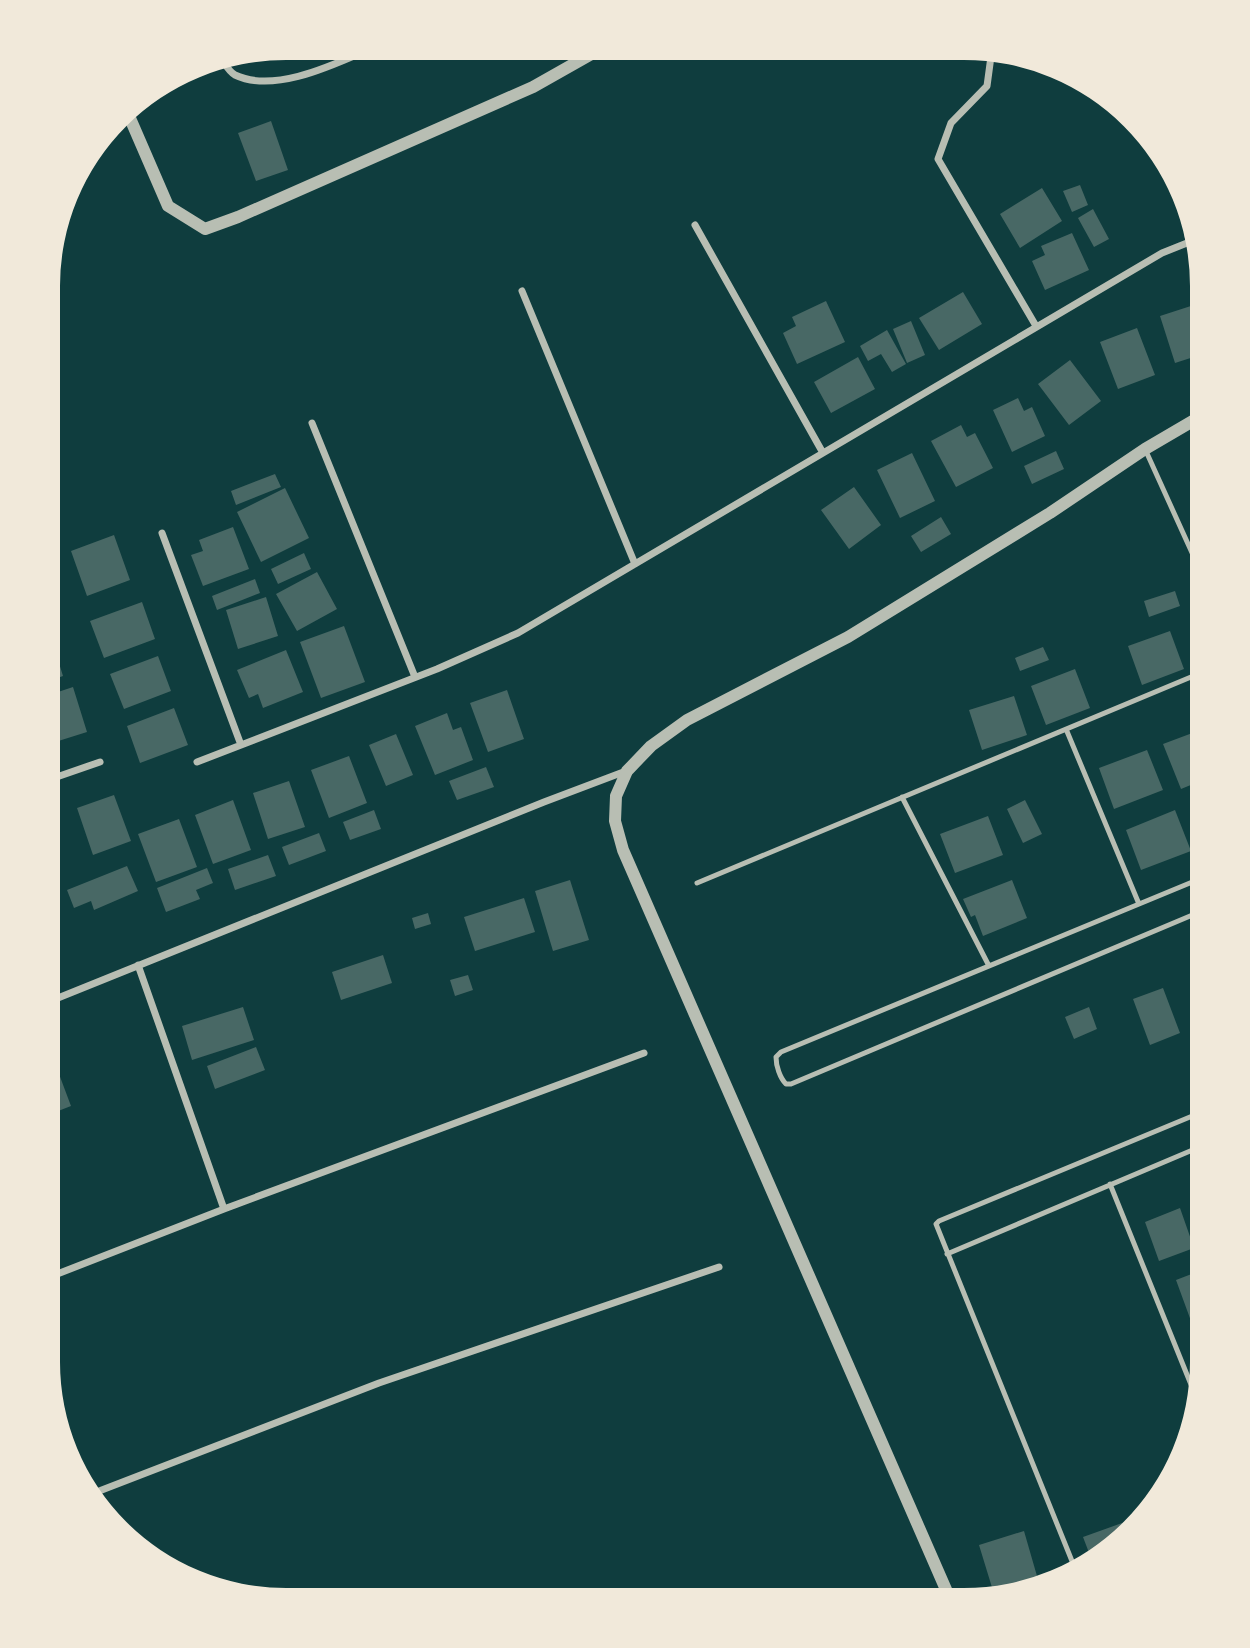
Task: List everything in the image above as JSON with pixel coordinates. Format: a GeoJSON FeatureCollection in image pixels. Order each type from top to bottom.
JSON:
{"type":"FeatureCollection","features":[{"type":"Feature","properties":{"kind":"street"},"geometry":{"type":"LineString","coordinates":[[227,67],[232,74],[258,82],[299,76],[343,60]]}},
{"type":"Feature","properties":{"kind":"street"},"geometry":{"type":"LineString","coordinates":[[131,122],[168,206],[205,229],[533,87],[581,60]]}},
{"type":"Feature","properties":{"kind":"street"},"geometry":{"type":"LineString","coordinates":[[991,61],[988,86],[951,123],[939,159],[1036,326]]}},
{"type":"Feature","properties":{"kind":"street"},"geometry":{"type":"LineString","coordinates":[[695,225],[823,453]]}},
{"type":"Feature","properties":{"kind":"street"},"geometry":{"type":"LineString","coordinates":[[197,762],[415,677],[517,633],[1036,326],[1162,253],[1186,244]]}},
{"type":"Feature","properties":{"kind":"street"},"geometry":{"type":"LineString","coordinates":[[522,291],[635,564]]}},
{"type":"Feature","properties":{"kind":"street"},"geometry":{"type":"LineString","coordinates":[[312,423],[415,677]]}},
{"type":"Feature","properties":{"kind":"street"},"geometry":{"type":"LineString","coordinates":[[945,1588],[623,850],[615,821],[616,796],[627,771],[651,746],[687,720],[848,637],[1050,513],[1145,449],[1190,423]]}},
{"type":"Feature","properties":{"kind":"street"},"geometry":{"type":"LineString","coordinates":[[162,533],[241,745]]}},
{"type":"Feature","properties":{"kind":"street"},"geometry":{"type":"LineString","coordinates":[[60,776],[100,762]]}},
{"type":"Feature","properties":{"kind":"street"},"geometry":{"type":"LineString","coordinates":[[60,997],[627,771]]}},
{"type":"Feature","properties":{"kind":"street"},"geometry":{"type":"LineString","coordinates":[[138,965],[224,1209]]}},
{"type":"Feature","properties":{"kind":"street"},"geometry":{"type":"LineString","coordinates":[[60,1273],[644,1052]]}},
{"type":"Feature","properties":{"kind":"street"},"geometry":{"type":"LineString","coordinates":[[100,1491],[379,1383],[719,1267]]}},
{"type":"Feature","properties":{"kind":"lane"},"geometry":{"type":"LineString","coordinates":[[1145,449],[1190,548]]}},
{"type":"Feature","properties":{"kind":"lane"},"geometry":{"type":"LineString","coordinates":[[697,883],[1190,677]]}},
{"type":"Feature","properties":{"kind":"lane"},"geometry":{"type":"LineString","coordinates":[[1066,729],[1139,904]]}},
{"type":"Feature","properties":{"kind":"lane"},"geometry":{"type":"LineString","coordinates":[[902,797],[989,966]]}},
{"type":"Feature","properties":{"kind":"lane"},"geometry":{"type":"LineString","coordinates":[[1190,883],[809,1040],[776,1057],[782,1080],[786,1084],[1190,916]]}},
{"type":"Feature","properties":{"kind":"lane"},"geometry":{"type":"LineString","coordinates":[[1072,1561],[936,1228],[939,1221],[1190,1117]]}},
{"type":"Feature","properties":{"kind":"lane"},"geometry":{"type":"LineString","coordinates":[[947,1254],[1190,1151]]}},
{"type":"Feature","properties":{"kind":"lane"},"geometry":{"type":"LineString","coordinates":[[1110,1184],[1189,1381]]}},
{"type":"Feature","properties":{"kind":"building"},"geometry":{"type":"Polygon","coordinates":[[[271,121],[288,170],[256,181],[238,133],[271,121]]]}},
{"type":"Feature","properties":{"kind":"building"},"geometry":{"type":"Polygon","coordinates":[[[1080,185],[1088,205],[1072,212],[1063,191],[1080,185]]]}},
{"type":"Feature","properties":{"kind":"building"},"geometry":{"type":"Polygon","coordinates":[[[1042,188],[1062,221],[1020,248],[1000,214],[1042,188]]]}},
{"type":"Feature","properties":{"kind":"building"},"geometry":{"type":"Polygon","coordinates":[[[1093,209],[1109,239],[1094,247],[1078,218],[1093,209]]]}},
{"type":"Feature","properties":{"kind":"building"},"geometry":{"type":"Polygon","coordinates":[[[1072,233],[1089,270],[1045,290],[1032,261],[1045,255],[1041,246],[1072,233]]]}},
{"type":"Feature","properties":{"kind":"building"},"geometry":{"type":"Polygon","coordinates":[[[963,292],[982,324],[939,350],[919,318],[963,292]]]}},
{"type":"Feature","properties":{"kind":"building"},"geometry":{"type":"Polygon","coordinates":[[[826,301],[845,342],[797,364],[783,333],[796,326],[792,317],[826,301]]]}},
{"type":"Feature","properties":{"kind":"building"},"geometry":{"type":"Polygon","coordinates":[[[1190,306],[1190,358],[1175,363],[1160,316],[1190,306]]]}},
{"type":"Feature","properties":{"kind":"building"},"geometry":{"type":"Polygon","coordinates":[[[911,321],[925,355],[907,363],[893,329],[911,321]]]}},
{"type":"Feature","properties":{"kind":"building"},"geometry":{"type":"Polygon","coordinates":[[[1137,328],[1155,375],[1118,389],[1100,342],[1137,328]]]}},
{"type":"Feature","properties":{"kind":"building"},"geometry":{"type":"Polygon","coordinates":[[[887,330],[906,364],[892,372],[881,354],[868,361],[860,346],[887,330]]]}},
{"type":"Feature","properties":{"kind":"building"},"geometry":{"type":"Polygon","coordinates":[[[858,357],[875,389],[831,413],[814,382],[858,357]]]}},
{"type":"Feature","properties":{"kind":"building"},"geometry":{"type":"Polygon","coordinates":[[[1070,360],[1101,401],[1069,425],[1038,384],[1070,360]]]}},
{"type":"Feature","properties":{"kind":"building"},"geometry":{"type":"Polygon","coordinates":[[[1018,398],[1024,411],[1032,407],[1045,436],[1012,452],[993,410],[1018,398]]]}},
{"type":"Feature","properties":{"kind":"building"},"geometry":{"type":"Polygon","coordinates":[[[961,425],[967,437],[975,433],[993,468],[956,487],[931,441],[961,425]]]}},
{"type":"Feature","properties":{"kind":"building"},"geometry":{"type":"Polygon","coordinates":[[[1056,451],[1064,469],[1032,484],[1024,466],[1056,451]]]}},
{"type":"Feature","properties":{"kind":"building"},"geometry":{"type":"Polygon","coordinates":[[[912,453],[935,501],[900,518],[877,470],[912,453]]]}},
{"type":"Feature","properties":{"kind":"building"},"geometry":{"type":"Polygon","coordinates":[[[275,474],[281,487],[236,505],[231,491],[275,474]]]}},
{"type":"Feature","properties":{"kind":"building"},"geometry":{"type":"Polygon","coordinates":[[[854,487],[881,525],[849,549],[821,510],[854,487]]]}},
{"type":"Feature","properties":{"kind":"building"},"geometry":{"type":"Polygon","coordinates":[[[285,488],[309,538],[261,562],[237,512],[285,488]]]}},
{"type":"Feature","properties":{"kind":"building"},"geometry":{"type":"Polygon","coordinates":[[[941,517],[951,534],[921,552],[911,536],[941,517]]]}},
{"type":"Feature","properties":{"kind":"building"},"geometry":{"type":"Polygon","coordinates":[[[233,527],[249,569],[203,586],[191,555],[203,551],[199,540],[233,527]]]}},
{"type":"Feature","properties":{"kind":"building"},"geometry":{"type":"Polygon","coordinates":[[[114,535],[130,580],[87,596],[71,551],[114,535]]]}},
{"type":"Feature","properties":{"kind":"building"},"geometry":{"type":"Polygon","coordinates":[[[304,553],[311,569],[278,584],[271,569],[304,553]]]}},
{"type":"Feature","properties":{"kind":"building"},"geometry":{"type":"Polygon","coordinates":[[[317,572],[337,609],[297,631],[276,594],[317,572]]]}},
{"type":"Feature","properties":{"kind":"building"},"geometry":{"type":"Polygon","coordinates":[[[255,579],[260,593],[217,610],[212,596],[255,579]]]}},
{"type":"Feature","properties":{"kind":"building"},"geometry":{"type":"Polygon","coordinates":[[[1175,591],[1180,606],[1149,617],[1144,601],[1175,591]]]}},
{"type":"Feature","properties":{"kind":"building"},"geometry":{"type":"Polygon","coordinates":[[[266,597],[278,636],[238,649],[226,610],[266,597]]]}},
{"type":"Feature","properties":{"kind":"building"},"geometry":{"type":"Polygon","coordinates":[[[142,602],[155,639],[104,658],[90,621],[142,602]]]}},
{"type":"Feature","properties":{"kind":"building"},"geometry":{"type":"Polygon","coordinates":[[[344,626],[365,682],[321,698],[300,642],[344,626]]]}},
{"type":"Feature","properties":{"kind":"building"},"geometry":{"type":"Polygon","coordinates":[[[1170,631],[1184,669],[1142,685],[1128,646],[1170,631]]]}},
{"type":"Feature","properties":{"kind":"building"},"geometry":{"type":"Polygon","coordinates":[[[1043,647],[1049,660],[1020,671],[1015,658],[1043,647]]]}},
{"type":"Feature","properties":{"kind":"building"},"geometry":{"type":"Polygon","coordinates":[[[286,650],[303,692],[263,708],[258,694],[249,698],[237,670],[286,650]]]}},
{"type":"Feature","properties":{"kind":"building"},"geometry":{"type":"Polygon","coordinates":[[[158,656],[171,691],[124,709],[110,674],[158,656]]]}},
{"type":"Feature","properties":{"kind":"building"},"geometry":{"type":"Polygon","coordinates":[[[1075,669],[1090,708],[1046,725],[1031,686],[1075,669]]]}},
{"type":"Feature","properties":{"kind":"building"},"geometry":{"type":"Polygon","coordinates":[[[73,687],[87,732],[60,740],[60,691],[73,687]]]}},
{"type":"Feature","properties":{"kind":"building"},"geometry":{"type":"Polygon","coordinates":[[[507,690],[524,739],[488,752],[470,703],[507,690]]]}},
{"type":"Feature","properties":{"kind":"building"},"geometry":{"type":"Polygon","coordinates":[[[1014,696],[1027,735],[982,750],[969,710],[1014,696]]]}},
{"type":"Feature","properties":{"kind":"building"},"geometry":{"type":"Polygon","coordinates":[[[174,708],[188,745],[140,763],[127,726],[174,708]]]}},
{"type":"Feature","properties":{"kind":"building"},"geometry":{"type":"Polygon","coordinates":[[[447,713],[453,730],[461,727],[473,760],[435,775],[415,726],[447,713]]]}},
{"type":"Feature","properties":{"kind":"building"},"geometry":{"type":"Polygon","coordinates":[[[396,734],[413,775],[386,786],[369,745],[396,734]]]}},
{"type":"Feature","properties":{"kind":"building"},"geometry":{"type":"Polygon","coordinates":[[[1190,734],[1190,785],[1181,789],[1163,744],[1190,734]]]}},
{"type":"Feature","properties":{"kind":"building"},"geometry":{"type":"Polygon","coordinates":[[[1147,750],[1163,790],[1114,809],[1099,768],[1147,750]]]}},
{"type":"Feature","properties":{"kind":"building"},"geometry":{"type":"Polygon","coordinates":[[[349,756],[367,803],[329,818],[311,770],[349,756]]]}},
{"type":"Feature","properties":{"kind":"building"},"geometry":{"type":"Polygon","coordinates":[[[486,767],[494,787],[457,800],[449,781],[486,767]]]}},
{"type":"Feature","properties":{"kind":"building"},"geometry":{"type":"Polygon","coordinates":[[[289,781],[305,827],[268,839],[253,793],[289,781]]]}},
{"type":"Feature","properties":{"kind":"building"},"geometry":{"type":"Polygon","coordinates":[[[114,795],[131,841],[93,855],[77,808],[114,795]]]}},
{"type":"Feature","properties":{"kind":"building"},"geometry":{"type":"Polygon","coordinates":[[[233,800],[251,850],[213,864],[195,815],[233,800]]]}},
{"type":"Feature","properties":{"kind":"building"},"geometry":{"type":"Polygon","coordinates":[[[1025,800],[1042,834],[1023,843],[1007,809],[1025,800]]]}},
{"type":"Feature","properties":{"kind":"building"},"geometry":{"type":"Polygon","coordinates":[[[374,810],[381,829],[350,840],[343,822],[374,810]]]}},
{"type":"Feature","properties":{"kind":"building"},"geometry":{"type":"Polygon","coordinates":[[[1175,810],[1190,851],[1141,870],[1126,830],[1175,810]]]}},
{"type":"Feature","properties":{"kind":"building"},"geometry":{"type":"Polygon","coordinates":[[[988,816],[1003,855],[955,873],[940,834],[988,816]]]}},
{"type":"Feature","properties":{"kind":"building"},"geometry":{"type":"Polygon","coordinates":[[[179,819],[197,867],[156,882],[138,834],[179,819]]]}},
{"type":"Feature","properties":{"kind":"building"},"geometry":{"type":"Polygon","coordinates":[[[319,833],[326,851],[289,865],[282,847],[319,833]]]}},
{"type":"Feature","properties":{"kind":"building"},"geometry":{"type":"Polygon","coordinates":[[[268,855],[276,876],[235,890],[228,869],[268,855]]]}},
{"type":"Feature","properties":{"kind":"building"},"geometry":{"type":"Polygon","coordinates":[[[127,866],[138,891],[94,910],[91,901],[74,908],[67,890],[127,866]]]}},
{"type":"Feature","properties":{"kind":"building"},"geometry":{"type":"Polygon","coordinates":[[[207,868],[213,883],[196,890],[200,899],[166,912],[157,888],[207,868]]]}},
{"type":"Feature","properties":{"kind":"building"},"geometry":{"type":"Polygon","coordinates":[[[570,880],[589,940],[553,951],[535,891],[570,880]]]}},
{"type":"Feature","properties":{"kind":"building"},"geometry":{"type":"Polygon","coordinates":[[[1012,880],[1027,918],[983,936],[975,915],[971,917],[963,899],[1012,880]]]}},
{"type":"Feature","properties":{"kind":"building"},"geometry":{"type":"Polygon","coordinates":[[[524,898],[535,932],[475,951],[464,917],[524,898]]]}},
{"type":"Feature","properties":{"kind":"building"},"geometry":{"type":"Polygon","coordinates":[[[428,913],[431,924],[415,929],[412,918],[428,913]]]}},
{"type":"Feature","properties":{"kind":"building"},"geometry":{"type":"Polygon","coordinates":[[[383,955],[392,983],[341,1000],[332,972],[383,955]]]}},
{"type":"Feature","properties":{"kind":"building"},"geometry":{"type":"Polygon","coordinates":[[[468,975],[473,990],[455,996],[450,980],[468,975]]]}},
{"type":"Feature","properties":{"kind":"building"},"geometry":{"type":"Polygon","coordinates":[[[1163,988],[1180,1033],[1150,1045],[1133,999],[1163,988]]]}},
{"type":"Feature","properties":{"kind":"building"},"geometry":{"type":"Polygon","coordinates":[[[243,1007],[254,1040],[192,1060],[182,1026],[243,1007]]]}},
{"type":"Feature","properties":{"kind":"building"},"geometry":{"type":"Polygon","coordinates":[[[1089,1007],[1097,1029],[1074,1039],[1065,1017],[1089,1007]]]}},
{"type":"Feature","properties":{"kind":"building"},"geometry":{"type":"Polygon","coordinates":[[[256,1047],[265,1070],[215,1089],[207,1066],[256,1047]]]}},
{"type":"Feature","properties":{"kind":"building"},"geometry":{"type":"Polygon","coordinates":[[[60,1077],[71,1106],[60,1110],[60,1077]]]}},
{"type":"Feature","properties":{"kind":"building"},"geometry":{"type":"Polygon","coordinates":[[[1180,1208],[1190,1237],[1190,1249],[1159,1261],[1145,1222],[1180,1208]]]}},
{"type":"Feature","properties":{"kind":"building"},"geometry":{"type":"Polygon","coordinates":[[[1190,1275],[1190,1318],[1176,1280],[1190,1275]]]}},
{"type":"Feature","properties":{"kind":"building"},"geometry":{"type":"Polygon","coordinates":[[[1122,1523],[1088,1551],[1083,1537],[1122,1523]]]}},
{"type":"Feature","properties":{"kind":"building"},"geometry":{"type":"Polygon","coordinates":[[[1024,1531],[1037,1576],[992,1586],[979,1545],[1024,1531]]]}}]}
